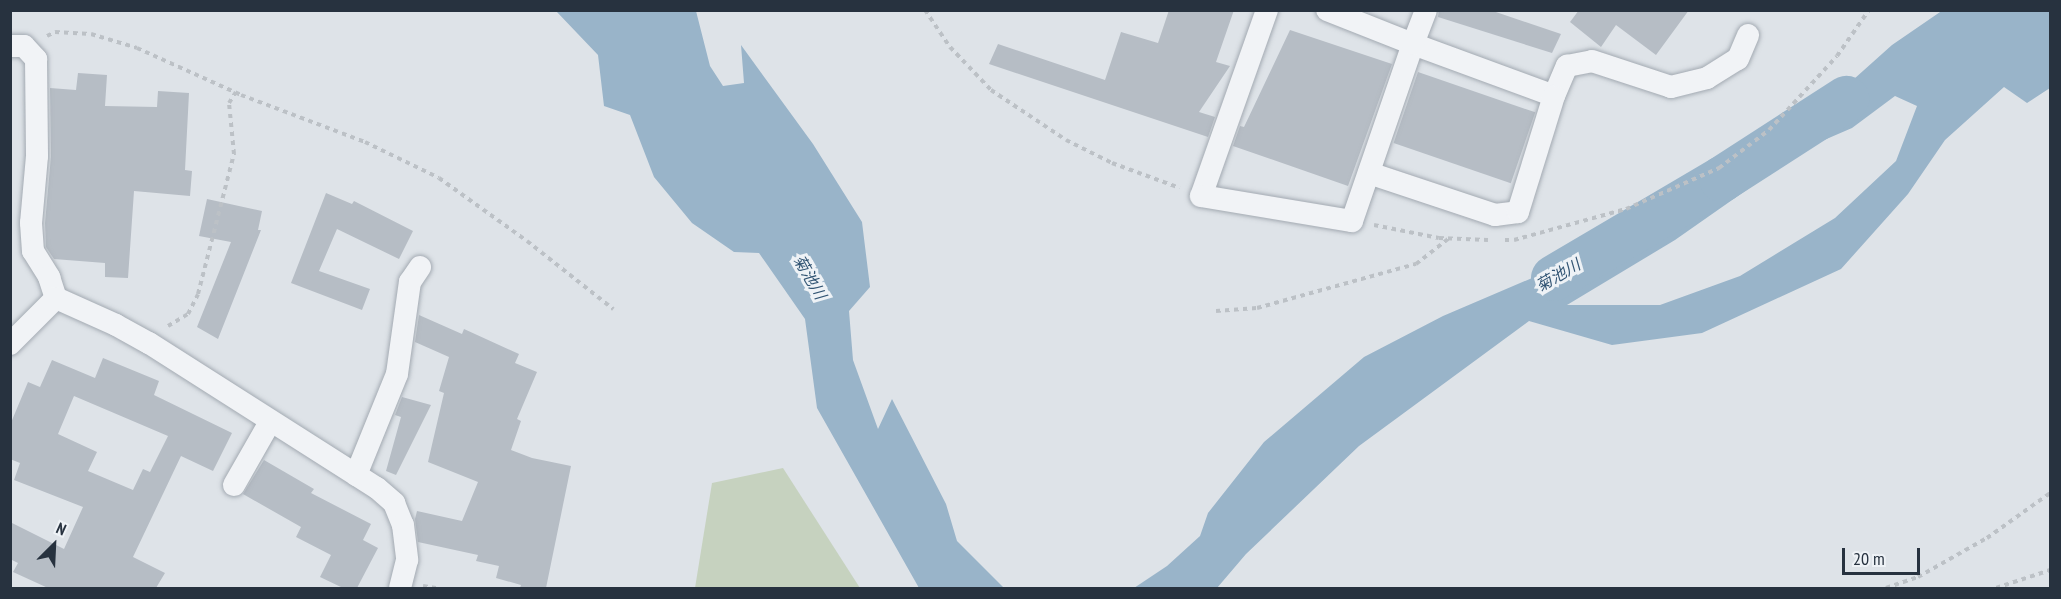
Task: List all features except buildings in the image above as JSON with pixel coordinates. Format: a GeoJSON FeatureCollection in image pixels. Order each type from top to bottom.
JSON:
{"type":"FeatureCollection","features":[{"type":"Feature","properties":{"kind":"street"},"geometry":{"type":"LineString","coordinates":[[1267,10],[1201,196],[1281,212],[1352,221],[1426,10]]}},
{"type":"Feature","properties":{"kind":"street"},"geometry":{"type":"LineString","coordinates":[[1327,10],[1554,96]]}},
{"type":"Feature","properties":{"kind":"street"},"geometry":{"type":"LineString","coordinates":[[1369,173],[1495,215],[1518,212],[1554,96],[1567,66],[1592,61],[1671,87],[1707,78],[1738,59],[1748,35]]}},
{"type":"Feature","properties":{"kind":"street"},"geometry":{"type":"LineString","coordinates":[[17,46],[36,59],[37,156],[31,223],[33,251],[49,277],[56,298],[116,325],[149,343],[356,475],[394,503],[403,525],[407,560],[400,588]]}},
{"type":"Feature","properties":{"kind":"street"},"geometry":{"type":"LineString","coordinates":[[356,475],[397,374],[410,282],[420,267]]}},
{"type":"Feature","properties":{"kind":"street"},"geometry":{"type":"LineString","coordinates":[[10,344],[56,298]]}},
{"type":"Feature","properties":{"kind":"street"},"geometry":{"type":"LineString","coordinates":[[234,484],[270,422]]}},
{"type":"Feature","properties":{"kind":"path"},"geometry":{"type":"LineString","coordinates":[[925,10],[950,47],[1001,96],[1066,140],[1112,162],[1201,196]]}},
{"type":"Feature","properties":{"kind":"path"},"geometry":{"type":"LineString","coordinates":[[1503,240],[1514,240],[1626,209],[1719,168],[1769,130],[1837,56],[1869,10]]}},
{"type":"Feature","properties":{"kind":"path"},"geometry":{"type":"LineString","coordinates":[[17,46],[55,32],[92,34],[137,48],[236,92],[365,141],[439,178],[527,241],[613,309]]}},
{"type":"Feature","properties":{"kind":"path"},"geometry":{"type":"LineString","coordinates":[[149,343],[154,333],[188,314],[198,294],[234,154],[229,104],[236,92]]}},
{"type":"Feature","properties":{"kind":"path"},"geometry":{"type":"LineString","coordinates":[[1352,221],[1449,238],[1492,240]]}},
{"type":"Feature","properties":{"kind":"path"},"geometry":{"type":"LineString","coordinates":[[1216,311],[1257,308],[1416,264],[1449,238]]}},
{"type":"Feature","properties":{"kind":"path"},"geometry":{"type":"LineString","coordinates":[[1886,588],[1918,577],[1987,538],[2050,493]]}},
{"type":"Feature","properties":{"kind":"path"},"geometry":{"type":"LineString","coordinates":[[1996,588],[2050,570]]}},
{"type":"Feature","properties":{"kind":"green space"},"geometry":{"type":"Polygon","coordinates":[[[783,468],[860,588],[695,588],[712,483],[783,468]]]}},
{"type":"Feature","properties":{"kind":"water"},"geometry":{"type":"Polygon","coordinates":[[[1943,10],[2050,11],[2050,88],[2027,103],[2004,87],[1945,140],[1908,194],[1841,269],[1702,333],[1612,345],[1529,321],[1359,446],[1246,554],[1217,588],[1134,588],[1167,566],[1200,536],[1208,513],[1264,442],[1364,357],[1443,316],[1722,197],[1892,45],[1943,10]],[[1895,96],[1852,128],[1808,147],[1675,240],[1567,305],[1660,305],[1740,276],[1835,218],[1896,161],[1917,106],[1895,96]]]}},
{"type":"Feature","properties":{"kind":"water"},"geometry":{"type":"Polygon","coordinates":[[[556,11],[696,11],[710,66],[723,86],[744,83],[741,45],[813,144],[862,222],[870,287],[849,311],[853,360],[878,429],[892,399],[946,504],[957,541],[1004,588],[919,588],[817,408],[805,319],[759,253],[734,252],[692,223],[654,177],[630,115],[604,106],[598,55],[556,11]]]}},
{"type":"Feature","properties":{"kind":"waterway","name":"菊池川"},"geometry":{"type":"LineString","coordinates":[[1554,278],[1722,179],[1846,99]]}}]}
